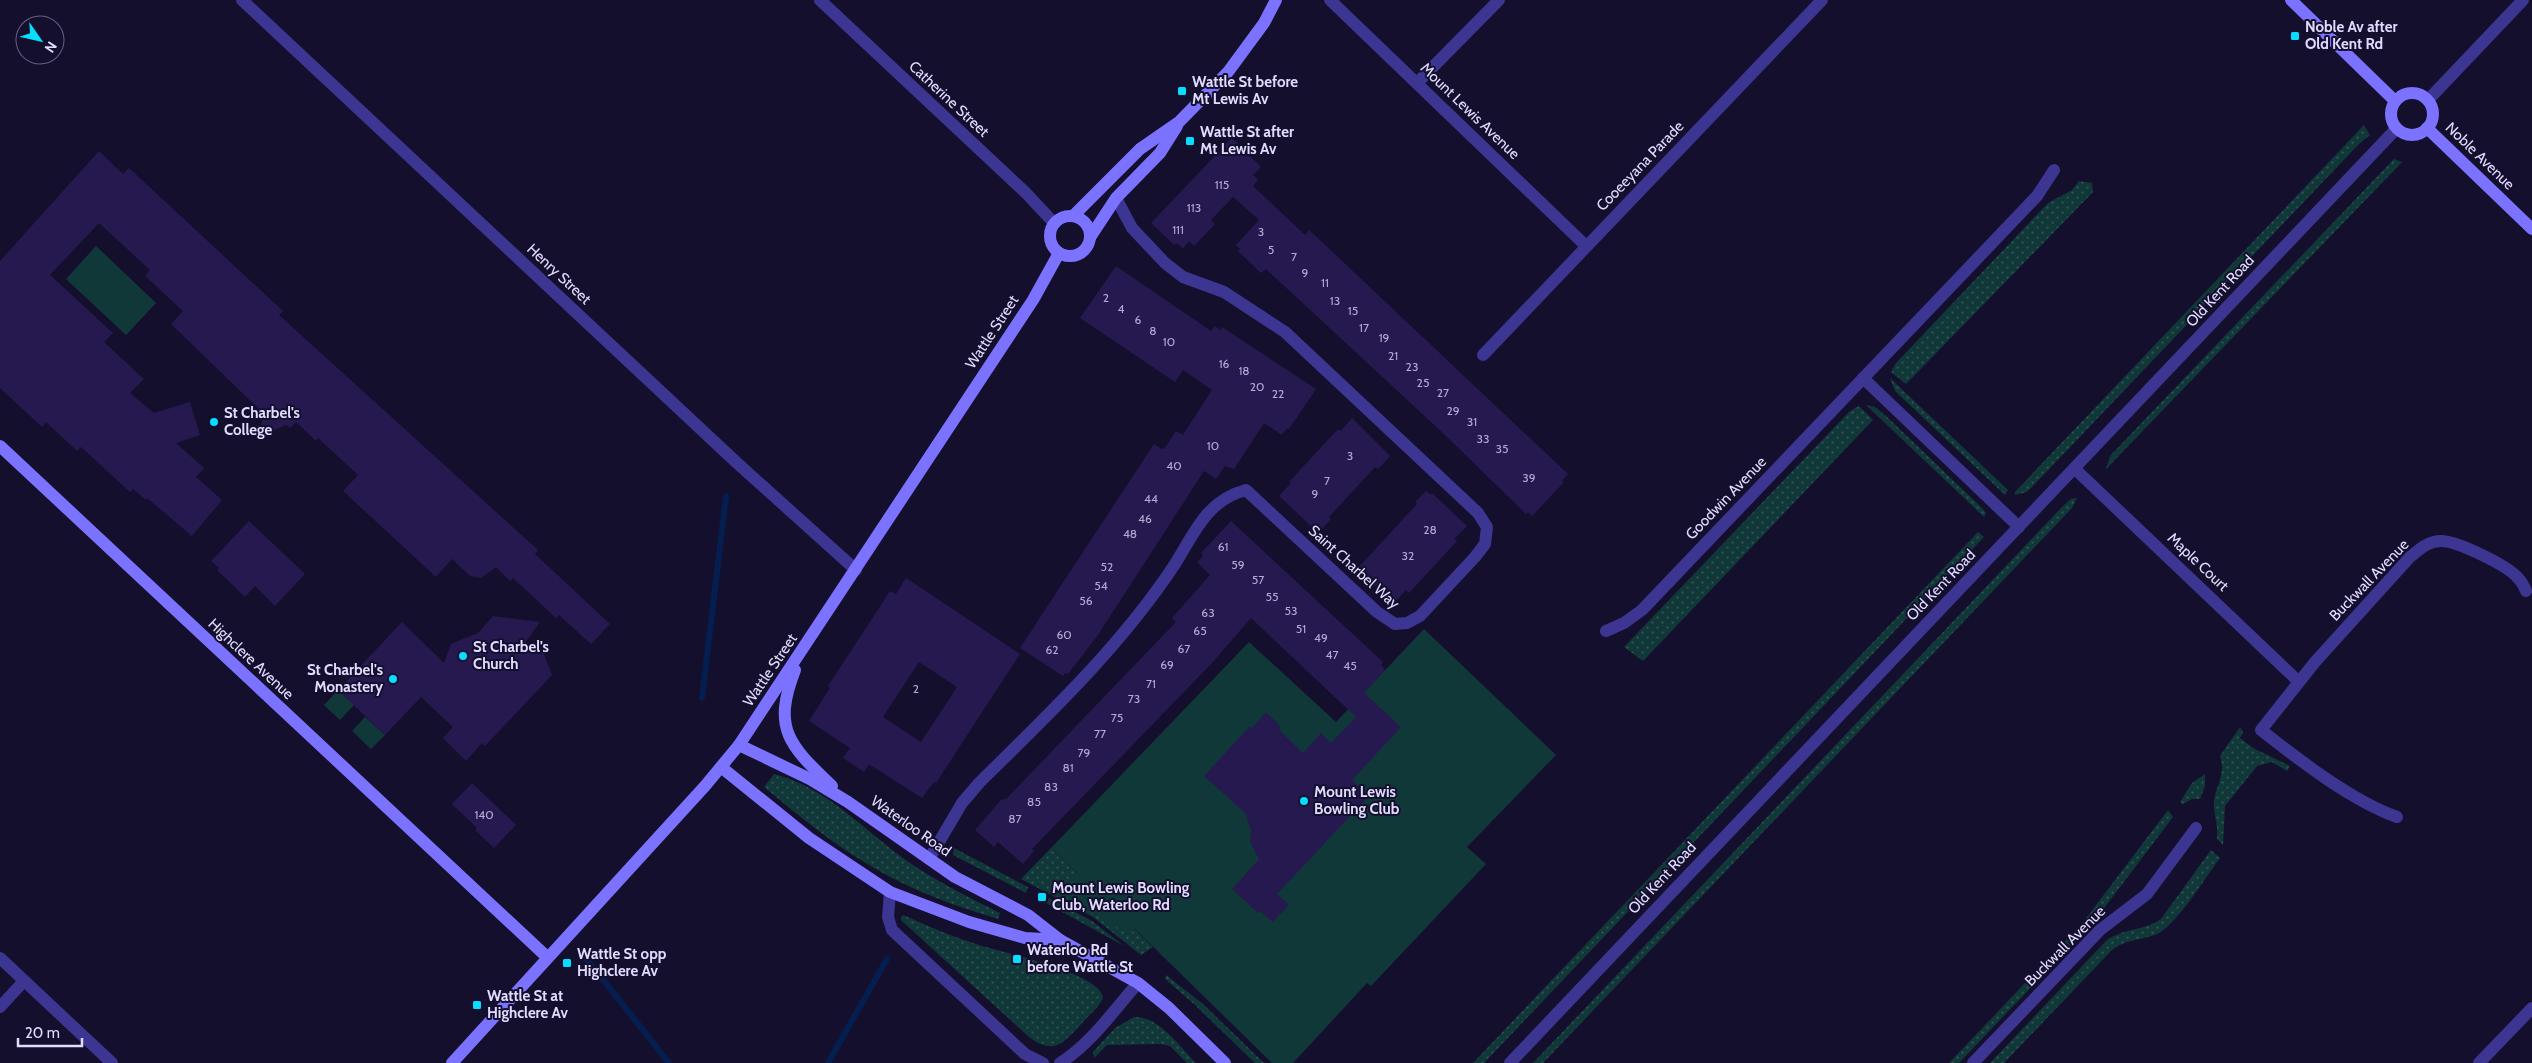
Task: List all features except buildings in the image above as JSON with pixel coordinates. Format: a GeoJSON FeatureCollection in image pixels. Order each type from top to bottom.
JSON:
{"type":"FeatureCollection","features":[{"type":"Feature","properties":{"kind":"main road"},"geometry":{"type":"LineString","coordinates":[[1180,122],[1140,149],[1074,215],[1060,218],[1054,223],[1051,229],[1051,242],[1059,253],[1073,256],[1080,254],[1089,243],[1091,236],[1116,198],[1160,153],[1180,122],[1228,72],[1264,23],[1276,0]]}},
{"type":"Feature","properties":{"kind":"main road"},"geometry":{"type":"LineString","coordinates":[[2291,0],[2395,100]]}},
{"type":"Feature","properties":{"kind":"main road"},"geometry":{"type":"LineString","coordinates":[[2411,92],[2418,93],[2428,100],[2433,118],[2427,128],[2415,135],[2408,135],[2396,129],[2390,118],[2395,100],[2411,92]]}},
{"type":"Feature","properties":{"kind":"main road","name":"Noble Avenue"},"geometry":{"type":"LineString","coordinates":[[2427,128],[2532,229]]}},
{"type":"Feature","properties":{"kind":"main road"},"geometry":{"type":"LineString","coordinates":[[1074,215],[1086,222],[1091,236]]}},
{"type":"Feature","properties":{"kind":"main road","name":"Wattle Street"},"geometry":{"type":"LineString","coordinates":[[452,1063],[739,745],[1032,300],[1059,253]]}},
{"type":"Feature","properties":{"kind":"main road","name":"Highclere Avenue"},"geometry":{"type":"LineString","coordinates":[[0,446],[547,957]]}},
{"type":"Feature","properties":{"kind":"main road"},"geometry":{"type":"LineString","coordinates":[[802,651],[786,698],[783,715],[785,729],[807,760],[848,802]]}},
{"type":"Feature","properties":{"kind":"main road","name":"Waterloo Road"},"geometry":{"type":"LineString","coordinates":[[739,745],[810,779],[848,802],[955,877],[1028,915],[1060,940],[1138,983],[1170,1008],[1225,1063]]}},
{"type":"Feature","properties":{"kind":"main road","name":"Waterloo Road"},"geometry":{"type":"LineString","coordinates":[[721,767],[809,838],[890,892],[969,922],[1025,938],[1060,940]]}},
{"type":"Feature","properties":{"kind":"street","name":"Henry Street"},"geometry":{"type":"LineString","coordinates":[[242,0],[736,462],[856,570]]}},
{"type":"Feature","properties":{"kind":"street","name":"Catherine Street"},"geometry":{"type":"LineString","coordinates":[[820,0],[1026,193],[1054,223]]}},
{"type":"Feature","properties":{"kind":"street","name":"Mount Lewis Avenue"},"geometry":{"type":"LineString","coordinates":[[1330,0],[1586,246]]}},
{"type":"Feature","properties":{"kind":"street"},"geometry":{"type":"LineString","coordinates":[[1418,84],[1499,0]]}},
{"type":"Feature","properties":{"kind":"street","name":"Cooeeyana Parade"},"geometry":{"type":"LineString","coordinates":[[1483,355],[1822,0]]}},
{"type":"Feature","properties":{"kind":"street"},"geometry":{"type":"LineString","coordinates":[[2428,100],[2522,0]]}},
{"type":"Feature","properties":{"kind":"street","name":"Old Kent Road"},"geometry":{"type":"LineString","coordinates":[[1510,1063],[2396,129]]}},
{"type":"Feature","properties":{"kind":"street","name":"Goodwin Avenue"},"geometry":{"type":"LineString","coordinates":[[1606,630],[1624,623],[1642,610],[2037,196],[2054,170]]}},
{"type":"Feature","properties":{"kind":"street","name":"Saint Charbel Way"},"geometry":{"type":"LineString","coordinates":[[929,859],[958,810],[979,783],[1125,633],[1158,588],[1204,518],[1218,502],[1246,490],[1377,612],[1395,624],[1407,623],[1420,616],[1475,558],[1487,539],[1487,527],[1478,513],[1322,365],[1285,332],[1262,315],[1224,292],[1184,277],[1165,264],[1132,228],[1116,198]]}},
{"type":"Feature","properties":{"kind":"street"},"geometry":{"type":"LineString","coordinates":[[1863,378],[2019,527]]}},
{"type":"Feature","properties":{"kind":"street","name":"Maple Court"},"geometry":{"type":"LineString","coordinates":[[2075,469],[2298,681]]}},
{"type":"Feature","properties":{"kind":"street","name":"Buckwall Avenue"},"geometry":{"type":"LineString","coordinates":[[2397,817],[2373,807],[2360,799],[2286,750],[2261,730],[2298,681],[2410,557],[2432,542],[2453,543],[2502,566],[2518,577],[2526,591]]}},
{"type":"Feature","properties":{"kind":"street","name":"Buckwall Avenue"},"geometry":{"type":"LineString","coordinates":[[1974,1063],[2100,930],[2137,903],[2154,886],[2196,828]]}},
{"type":"Feature","properties":{"kind":"street"},"geometry":{"type":"LineString","coordinates":[[890,892],[888,918],[892,930],[1025,1054],[1043,1063]]}},
{"type":"Feature","properties":{"kind":"street"},"geometry":{"type":"LineString","coordinates":[[0,958],[112,1063]]}},
{"type":"Feature","properties":{"kind":"street"},"geometry":{"type":"LineString","coordinates":[[0,1006],[24,981]]}},
{"type":"Feature","properties":{"kind":"street"},"geometry":{"type":"LineString","coordinates":[[1060,1063],[1072,1056],[1095,1033],[1138,983]]}},
{"type":"Feature","properties":{"kind":"street"},"geometry":{"type":"LineString","coordinates":[[2479,1063],[2532,1008]]}},
{"type":"Feature","properties":{"kind":"green space"},"geometry":{"type":"Polygon","coordinates":[[[2364,125],[2370,135],[2359,144],[2033,486],[2027,492],[2015,495],[2015,492],[2364,125]]]}},
{"type":"Feature","properties":{"kind":"green space"},"geometry":{"type":"Polygon","coordinates":[[[2394,159],[2402,162],[2106,469],[2110,456],[2394,159]]]}},
{"type":"Feature","properties":{"kind":"green space"},"geometry":{"type":"Polygon","coordinates":[[[2079,181],[2092,183],[2093,192],[1906,384],[1891,372],[1896,363],[2048,203],[2072,190],[2079,181]]]}},
{"type":"Feature","properties":{"kind":"green space"},"geometry":{"type":"Polygon","coordinates":[[[96,246],[156,303],[126,335],[66,279],[96,246]]]}},
{"type":"Feature","properties":{"kind":"green space"},"geometry":{"type":"Polygon","coordinates":[[[1890,378],[2008,490],[2005,495],[1895,391],[1890,378]]]}},
{"type":"Feature","properties":{"kind":"green space"},"geometry":{"type":"Polygon","coordinates":[[[1866,405],[1875,407],[1886,416],[1981,507],[1986,513],[1984,517],[1866,405]]]}},
{"type":"Feature","properties":{"kind":"green space"},"geometry":{"type":"Polygon","coordinates":[[[1859,406],[1873,420],[1643,661],[1624,647],[1850,411],[1859,406]]]}},
{"type":"Feature","properties":{"kind":"green space"},"geometry":{"type":"Polygon","coordinates":[[[2077,498],[2072,508],[1543,1063],[1533,1063],[2063,506],[2071,499],[2077,498]]]}},
{"type":"Feature","properties":{"kind":"green space"},"geometry":{"type":"Polygon","coordinates":[[[1978,532],[1984,537],[1484,1063],[1473,1063],[1978,532]]]}},
{"type":"Feature","properties":{"kind":"green space","name":"Mount Lewis Bowling Club"},"geometry":{"type":"Polygon","coordinates":[[[1424,629],[1556,755],[1467,847],[1486,864],[1371,986],[1367,983],[1293,1063],[1272,1063],[1135,929],[1130,935],[1061,894],[1079,875],[1051,848],[1249,642],[1336,722],[1424,629]]]}},
{"type":"Feature","properties":{"kind":"green space"},"geometry":{"type":"Polygon","coordinates":[[[338,690],[354,705],[340,720],[324,705],[338,690]]]}},
{"type":"Feature","properties":{"kind":"green space"},"geometry":{"type":"Polygon","coordinates":[[[365,717],[385,735],[371,749],[352,731],[365,717]]]}},
{"type":"Feature","properties":{"kind":"green space"},"geometry":{"type":"Polygon","coordinates":[[[2240,727],[2243,732],[2240,738],[2253,748],[2290,766],[2287,771],[2272,762],[2257,766],[2225,806],[2223,845],[2217,839],[2214,807],[2215,795],[2222,771],[2220,756],[2240,727]]]}},
{"type":"Feature","properties":{"kind":"green space"},"geometry":{"type":"Polygon","coordinates":[[[774,774],[793,780],[828,799],[907,861],[952,888],[1000,913],[998,919],[919,891],[845,850],[764,787],[774,774]]]}},
{"type":"Feature","properties":{"kind":"green space"},"geometry":{"type":"Polygon","coordinates":[[[2205,774],[2205,786],[2200,799],[2192,799],[2183,804],[2180,802],[2192,783],[2205,774]]]}},
{"type":"Feature","properties":{"kind":"green space"},"geometry":{"type":"Polygon","coordinates":[[[2168,810],[2173,817],[2095,920],[1959,1063],[1949,1063],[2084,921],[2168,810]]]}},
{"type":"Feature","properties":{"kind":"green space"},"geometry":{"type":"Polygon","coordinates":[[[954,848],[1028,887],[1026,893],[953,855],[954,848]]]}},
{"type":"Feature","properties":{"kind":"green space"},"geometry":{"type":"Polygon","coordinates":[[[1051,848],[1153,947],[1141,955],[1093,917],[1021,879],[1051,848]]]}},
{"type":"Feature","properties":{"kind":"green space"},"geometry":{"type":"Polygon","coordinates":[[[2211,850],[2220,858],[2183,909],[2167,927],[2153,936],[2123,943],[2112,950],[2004,1063],[1990,1063],[2107,940],[2120,933],[2148,926],[2161,919],[2211,850]]]}},
{"type":"Feature","properties":{"kind":"green space"},"geometry":{"type":"Polygon","coordinates":[[[1049,898],[1092,921],[1124,946],[1046,903],[1049,898]]]}},
{"type":"Feature","properties":{"kind":"green space"},"geometry":{"type":"Polygon","coordinates":[[[903,915],[969,942],[1069,972],[1086,980],[1098,989],[1103,998],[1065,1040],[1053,1046],[1038,1043],[1029,1037],[901,920],[903,915]]]}},
{"type":"Feature","properties":{"kind":"green space"},"geometry":{"type":"Polygon","coordinates":[[[1166,975],[1203,1004],[1264,1063],[1255,1063],[1194,1004],[1165,979],[1166,975]]]}},
{"type":"Feature","properties":{"kind":"green space"},"geometry":{"type":"Polygon","coordinates":[[[1134,1017],[1152,1021],[1168,1033],[1196,1063],[1187,1063],[1170,1046],[1161,1044],[1107,1045],[1094,1058],[1093,1052],[1115,1028],[1134,1017]]]}},
{"type":"Feature","properties":{"kind":"waterway"},"geometry":{"type":"LineString","coordinates":[[702,698],[726,496]]}},
{"type":"Feature","properties":{"kind":"waterway"},"geometry":{"type":"LineString","coordinates":[[585,957],[669,1063]]}},
{"type":"Feature","properties":{"kind":"waterway"},"geometry":{"type":"LineString","coordinates":[[828,1063],[887,959]]}},
{"type":"Feature","properties":{"kind":"place","name":"Noble Av after Old Kent Rd"},"geometry":{"type":"Point","coordinates":[2295,36]}},
{"type":"Feature","properties":{"kind":"place","name":"Wattle St before Mt Lewis Av"},"geometry":{"type":"Point","coordinates":[1182,91]}},
{"type":"Feature","properties":{"kind":"place","name":"Wattle St after Mt Lewis Av"},"geometry":{"type":"Point","coordinates":[1190,141]}},
{"type":"Feature","properties":{"kind":"place","name":"St Charbel's College"},"geometry":{"type":"Point","coordinates":[214,422]}},
{"type":"Feature","properties":{"kind":"place","name":"St Charbel's Church"},"geometry":{"type":"Point","coordinates":[463,656]}},
{"type":"Feature","properties":{"kind":"place","name":"St Charbel's Monastery"},"geometry":{"type":"Point","coordinates":[393,679]}},
{"type":"Feature","properties":{"kind":"place","name":"Mount Lewis Bowling Club"},"geometry":{"type":"Point","coordinates":[1304,801]}},
{"type":"Feature","properties":{"kind":"place","name":"Mount Lewis Bowling Club, Waterloo Rd"},"geometry":{"type":"Point","coordinates":[1042,897]}},
{"type":"Feature","properties":{"kind":"place","name":"Waterloo Rd before Wattle St"},"geometry":{"type":"Point","coordinates":[1017,959]}},
{"type":"Feature","properties":{"kind":"place","name":"Wattle St opp Highclere Av"},"geometry":{"type":"Point","coordinates":[567,963]}},
{"type":"Feature","properties":{"kind":"place","name":"Wattle St at Highclere Av"},"geometry":{"type":"Point","coordinates":[477,1005]}}]}
